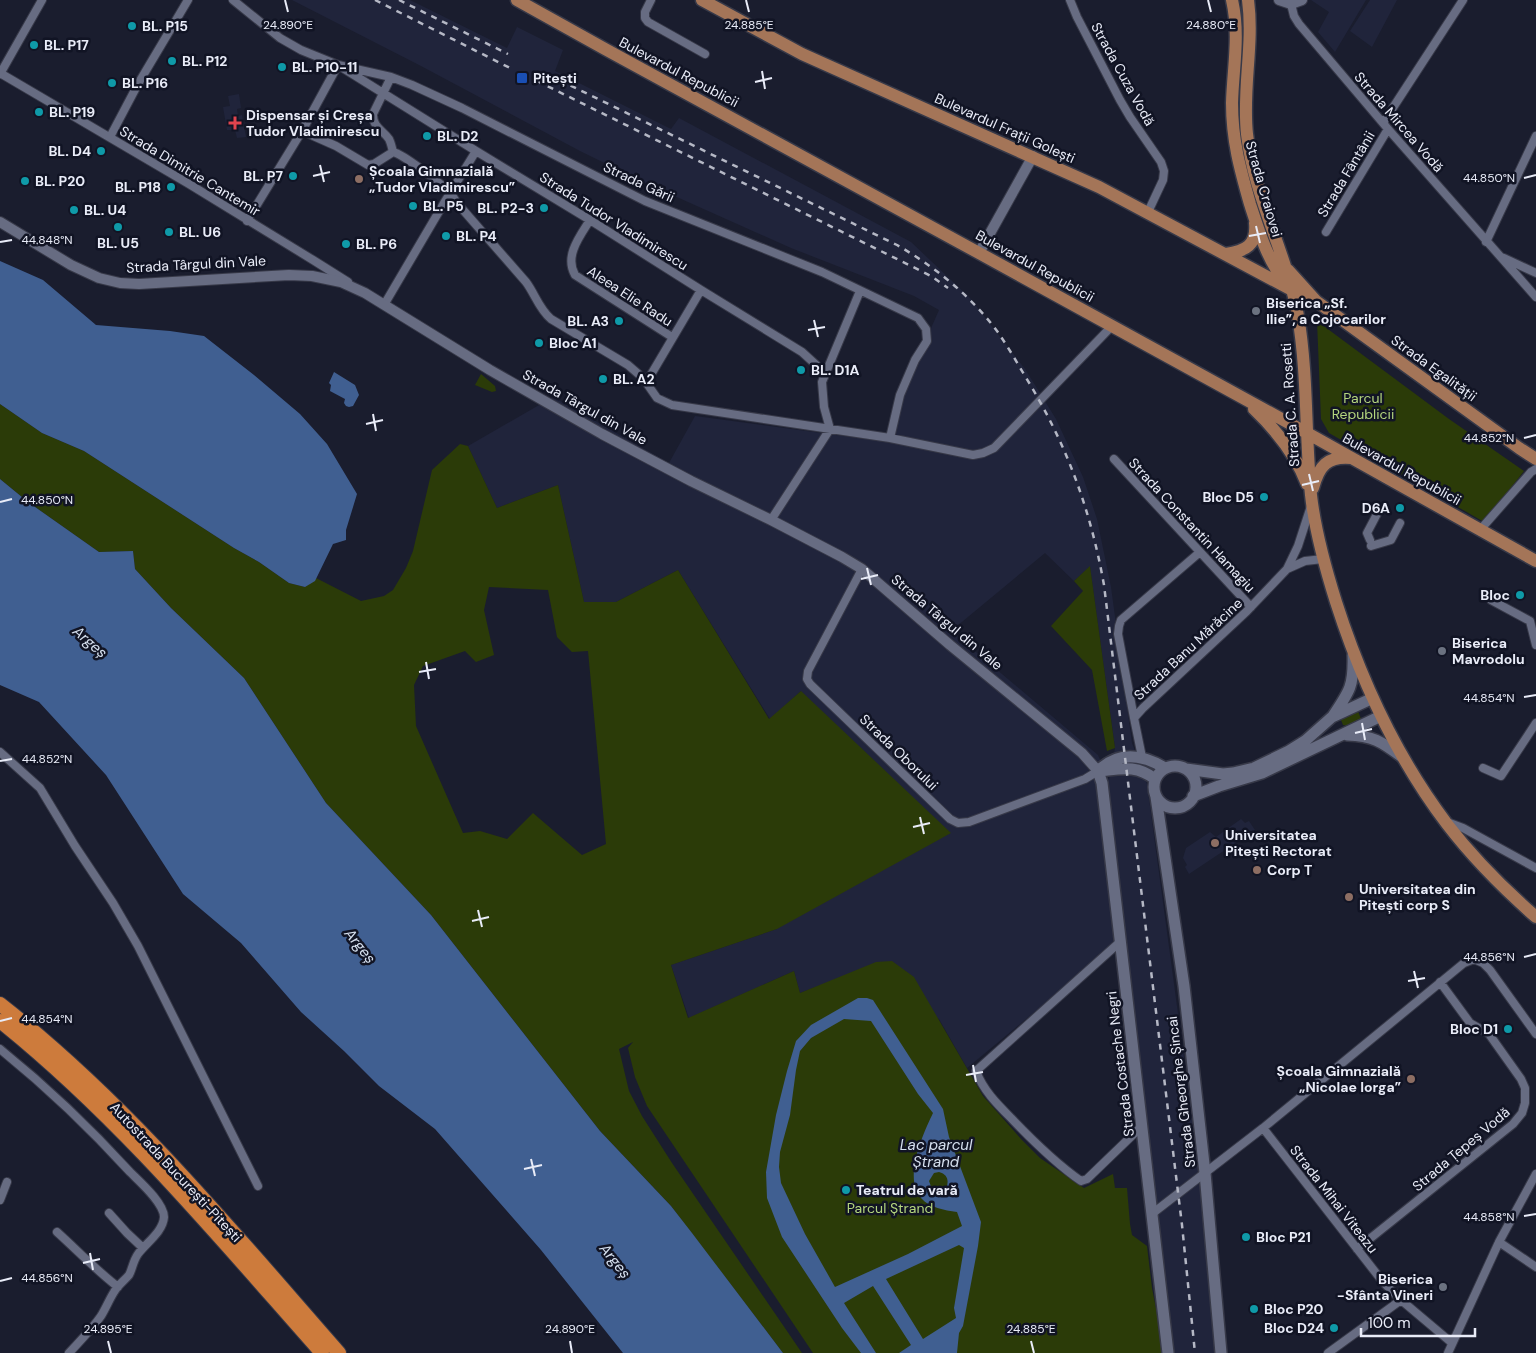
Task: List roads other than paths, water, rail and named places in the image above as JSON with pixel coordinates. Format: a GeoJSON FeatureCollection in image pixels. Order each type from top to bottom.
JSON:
{"type":"FeatureCollection","features":[{"type":"Feature","properties":{"kind":"highway","name":"Autostrada București-Pitești"},"geometry":{"type":"LineString","coordinates":[[0,1004],[47,1043],[119,1109],[158,1149],[339,1353]]}},
{"type":"Feature","properties":{"kind":"highway","name":"Autostrada București-Pitești"},"geometry":{"type":"LineString","coordinates":[[0,1021],[69,1080],[128,1137],[322,1353]]}},
{"type":"Feature","properties":{"kind":"main road","name":"Bulevardul Republicii"},"geometry":{"type":"LineString","coordinates":[[518,0],[612,54],[980,252],[1536,561]]}},
{"type":"Feature","properties":{"kind":"main road","name":"Bulevardul Frații Golești"},"geometry":{"type":"LineString","coordinates":[[702,0],[802,54],[1099,186],[1292,290],[1316,301]]}},
{"type":"Feature","properties":{"kind":"main road","name":"Strada Craiovei"},"geometry":{"type":"LineString","coordinates":[[1232,0],[1237,34],[1232,102],[1233,137],[1240,170],[1254,216],[1273,265],[1292,290]]}},
{"type":"Feature","properties":{"kind":"main road","name":"Strada C. A. Rosetti"},"geometry":{"type":"LineString","coordinates":[[1248,0],[1251,34],[1246,92],[1247,135],[1256,175],[1287,269],[1298,314],[1311,499],[1323,559],[1339,612],[1373,698],[1403,757],[1445,821],[1493,877],[1536,917]]}},
{"type":"Feature","properties":{"kind":"main road"},"geometry":{"type":"LineString","coordinates":[[1226,254],[1243,250],[1252,241],[1255,230],[1254,216]]}},
{"type":"Feature","properties":{"kind":"main road"},"geometry":{"type":"LineString","coordinates":[[1287,269],[1316,301]]}},
{"type":"Feature","properties":{"kind":"main road","name":"Strada Egalității"},"geometry":{"type":"LineString","coordinates":[[1316,301],[1536,458]]}},
{"type":"Feature","properties":{"kind":"main road"},"geometry":{"type":"LineString","coordinates":[[1239,396],[1267,421],[1280,437],[1299,466],[1311,499]]}},
{"type":"Feature","properties":{"kind":"main road"},"geometry":{"type":"LineString","coordinates":[[1311,499],[1315,482],[1324,465],[1334,458],[1352,458]]}},
{"type":"Feature","properties":{"kind":"main road"},"geometry":{"type":"LineString","coordinates":[[1353,651],[1354,674],[1351,687],[1332,717],[1305,741],[1254,768],[1234,773],[1223,774],[1176,766],[1165,768],[1155,779],[1154,791],[1156,797],[1166,806],[1185,805],[1193,796],[1219,786],[1262,774],[1381,716]]}},
{"type":"Feature","properties":{"kind":"main road"},"geometry":{"type":"LineString","coordinates":[[1332,717],[1373,698]]}},
{"type":"Feature","properties":{"kind":"main road"},"geometry":{"type":"LineString","coordinates":[[1345,735],[1374,738],[1403,757]]}},
{"type":"Feature","properties":{"kind":"main road"},"geometry":{"type":"LineString","coordinates":[[1098,772],[1106,764],[1117,759],[1142,757],[1154,761],[1165,768]]}},
{"type":"Feature","properties":{"kind":"main road"},"geometry":{"type":"LineString","coordinates":[[1098,772],[1133,769],[1147,772],[1155,779]]}},
{"type":"Feature","properties":{"kind":"main road"},"geometry":{"type":"LineString","coordinates":[[1186,769],[1194,778],[1193,796]]}},
{"type":"Feature","properties":{"kind":"main road","name":"Strada Costache Negri"},"geometry":{"type":"LineString","coordinates":[[1098,772],[1102,783],[1168,1353]]}},
{"type":"Feature","properties":{"kind":"main road","name":"Strada Gheorghe Șincai"},"geometry":{"type":"LineString","coordinates":[[1156,797],[1184,986],[1205,1173],[1221,1353]]}},
{"type":"Feature","properties":{"kind":"main road"},"geometry":{"type":"LineString","coordinates":[[1160,828],[1165,817],[1173,807]]}},
{"type":"Feature","properties":{"kind":"street"},"geometry":{"type":"LineString","coordinates":[[0,73],[42,0]]}},
{"type":"Feature","properties":{"kind":"street"},"geometry":{"type":"LineString","coordinates":[[110,137],[138,84],[188,0]]}},
{"type":"Feature","properties":{"kind":"street","name":"Strada Tudor Vladimirescu"},"geometry":{"type":"LineString","coordinates":[[233,0],[280,38],[301,50],[338,65],[802,352],[825,373]]}},
{"type":"Feature","properties":{"kind":"street"},"geometry":{"type":"LineString","coordinates":[[651,0],[645,15],[648,22],[705,54]]}},
{"type":"Feature","properties":{"kind":"street","name":"Strada Cuza Vodă"},"geometry":{"type":"LineString","coordinates":[[1070,0],[1120,100],[1161,162],[1164,170],[1163,180],[1148,212]]}},
{"type":"Feature","properties":{"kind":"street"},"geometry":{"type":"LineString","coordinates":[[1279,0],[1291,4],[1302,0]]}},
{"type":"Feature","properties":{"kind":"street","name":"Strada Fântânii"},"geometry":{"type":"LineString","coordinates":[[1326,232],[1386,126],[1463,0]]}},
{"type":"Feature","properties":{"kind":"street","name":"Strada Mircea Vodă"},"geometry":{"type":"LineString","coordinates":[[1291,4],[1294,16],[1299,24],[1486,242],[1536,297]]}},
{"type":"Feature","properties":{"kind":"street"},"geometry":{"type":"LineString","coordinates":[[247,221],[302,131],[338,65]]}},
{"type":"Feature","properties":{"kind":"street","name":"Strada Gării"},"geometry":{"type":"LineString","coordinates":[[338,65],[391,77],[412,85],[462,108],[645,201],[822,272],[918,318],[926,329],[927,341],[915,360],[900,395],[890,438]]}},
{"type":"Feature","properties":{"kind":"street","name":"Strada Dimitrie Cantemir"},"geometry":{"type":"LineString","coordinates":[[0,73],[110,137],[365,293]]}},
{"type":"Feature","properties":{"kind":"street"},"geometry":{"type":"LineString","coordinates":[[391,77],[373,114],[373,121],[387,137],[393,152]]}},
{"type":"Feature","properties":{"kind":"street"},"geometry":{"type":"LineString","coordinates":[[302,131],[336,146],[368,165],[374,164],[393,152],[398,153],[416,166],[450,193],[457,204],[526,282],[551,319],[628,365],[643,378],[657,398],[672,405],[890,438],[973,455],[994,448],[1112,326]]}},
{"type":"Feature","properties":{"kind":"street"},"geometry":{"type":"LineString","coordinates":[[1486,242],[1536,136]]}},
{"type":"Feature","properties":{"kind":"street"},"geometry":{"type":"LineString","coordinates":[[384,304],[476,152]]}},
{"type":"Feature","properties":{"kind":"street"},"geometry":{"type":"LineString","coordinates":[[980,252],[1032,156]]}},
{"type":"Feature","properties":{"kind":"street","name":"Aleea Elie Radu"},"geometry":{"type":"LineString","coordinates":[[590,220],[575,244],[570,262],[575,275],[672,337]]}},
{"type":"Feature","properties":{"kind":"street","name":"Strada Târgul din Vale"},"geometry":{"type":"LineString","coordinates":[[0,222],[71,265],[99,278],[120,283],[139,284],[289,274],[326,278],[342,282],[365,293],[490,370],[602,434],[691,482],[771,520],[862,569],[950,645],[1082,753],[1098,772]]}},
{"type":"Feature","properties":{"kind":"street"},"geometry":{"type":"LineString","coordinates":[[1500,256],[1536,272]]}},
{"type":"Feature","properties":{"kind":"street"},"geometry":{"type":"LineString","coordinates":[[650,388],[649,378],[701,290]]}},
{"type":"Feature","properties":{"kind":"street"},"geometry":{"type":"LineString","coordinates":[[771,520],[830,429],[824,408],[822,382],[860,291]]}},
{"type":"Feature","properties":{"kind":"street","name":"Strada Constantin Hamagiu"},"geometry":{"type":"LineString","coordinates":[[1114,460],[1251,607]]}},
{"type":"Feature","properties":{"kind":"street"},"geometry":{"type":"LineString","coordinates":[[1480,530],[1530,472],[1536,469]]}},
{"type":"Feature","properties":{"kind":"street","name":"Strada Banu Mărăcine"},"geometry":{"type":"LineString","coordinates":[[1142,757],[1134,718],[1251,607],[1287,569],[1298,546],[1311,499]]}},
{"type":"Feature","properties":{"kind":"street"},"geometry":{"type":"LineString","coordinates":[[1377,514],[1367,533],[1370,543],[1391,540],[1400,523]]}},
{"type":"Feature","properties":{"kind":"street"},"geometry":{"type":"LineString","coordinates":[[1134,718],[1118,634],[1121,620],[1200,552]]}},
{"type":"Feature","properties":{"kind":"street","name":"Strada Banu Mărăcine"},"geometry":{"type":"LineString","coordinates":[[1287,569],[1305,561],[1323,559]]}},
{"type":"Feature","properties":{"kind":"street","name":"Strada Oborului"},"geometry":{"type":"LineString","coordinates":[[862,569],[808,671],[807,679],[950,819],[958,823],[968,822],[1085,779],[1098,772]]}},
{"type":"Feature","properties":{"kind":"street"},"geometry":{"type":"LineString","coordinates":[[1491,600],[1530,621],[1536,645]]}},
{"type":"Feature","properties":{"kind":"street"},"geometry":{"type":"LineString","coordinates":[[1483,768],[1501,776],[1536,723]]}},
{"type":"Feature","properties":{"kind":"street"},"geometry":{"type":"LineString","coordinates":[[0,752],[40,788],[113,903],[138,946],[258,1186]]}},
{"type":"Feature","properties":{"kind":"street"},"geometry":{"type":"LineString","coordinates":[[1445,821],[1463,828],[1536,868]]}},
{"type":"Feature","properties":{"kind":"street"},"geometry":{"type":"LineString","coordinates":[[1121,941],[976,1071],[987,1092],[1026,1134],[1060,1167],[1081,1181],[1087,1179],[1142,1126]]}},
{"type":"Feature","properties":{"kind":"street"},"geometry":{"type":"LineString","coordinates":[[1152,1213],[1263,1128],[1464,963],[1474,959],[1483,963],[1536,1034]]}},
{"type":"Feature","properties":{"kind":"street","name":"Strada Țepeș Vodă"},"geometry":{"type":"LineString","coordinates":[[1357,1249],[1509,1127],[1522,1113],[1525,1103],[1525,1088],[1521,1078],[1489,1034],[1470,1023],[1440,982]]}},
{"type":"Feature","properties":{"kind":"street"},"geometry":{"type":"LineString","coordinates":[[0,1049],[32,1075],[96,1134],[160,1205],[163,1212],[164,1220],[161,1227],[137,1255],[132,1264],[130,1274],[118,1287],[101,1316],[69,1353]]}},
{"type":"Feature","properties":{"kind":"street","name":"Strada Mihai Viteazu"},"geometry":{"type":"LineString","coordinates":[[1263,1128],[1383,1282],[1452,1344]]}},
{"type":"Feature","properties":{"kind":"street"},"geometry":{"type":"LineString","coordinates":[[1448,1353],[1499,1242],[1536,1174]]}},
{"type":"Feature","properties":{"kind":"street"},"geometry":{"type":"LineString","coordinates":[[0,1200],[7,1182]]}},
{"type":"Feature","properties":{"kind":"street"},"geometry":{"type":"LineString","coordinates":[[108,1213],[143,1248]]}},
{"type":"Feature","properties":{"kind":"street"},"geometry":{"type":"LineString","coordinates":[[57,1232],[118,1287]]}},
{"type":"Feature","properties":{"kind":"street"},"geometry":{"type":"LineString","coordinates":[[1499,1242],[1536,1267]]}},
{"type":"Feature","properties":{"kind":"street"},"geometry":{"type":"LineString","coordinates":[[1328,1353],[1401,1300]]}},
{"type":"Feature","properties":{"kind":"water"},"geometry":{"type":"Polygon","coordinates":[[[0,261],[43,280],[96,325],[170,331],[204,336],[300,414],[327,444],[357,494],[346,530],[346,540],[333,544],[315,581],[305,587],[289,583],[84,451],[42,433],[0,404],[0,261]]]}},
{"type":"Feature","properties":{"kind":"water"},"geometry":{"type":"Polygon","coordinates":[[[334,372],[355,385],[359,395],[353,406],[346,406],[344,403],[345,399],[330,391],[331,385],[329,383],[334,372]]]}},
{"type":"Feature","properties":{"kind":"water","name":"Argeș"},"geometry":{"type":"Polygon","coordinates":[[[0,479],[28,502],[99,552],[133,551],[135,569],[171,608],[244,678],[326,803],[431,915],[600,1131],[671,1206],[783,1353],[623,1353],[541,1250],[435,1129],[379,1086],[301,1012],[241,943],[183,894],[106,775],[39,702],[0,685],[0,479]]]}},
{"type":"Feature","properties":{"kind":"water","name":"Lac parcul Ștrand"},"geometry":{"type":"Polygon","coordinates":[[[858,998],[873,1000],[943,1109],[949,1137],[981,1222],[963,1326],[959,1333],[957,1353],[899,1353],[911,1345],[873,1286],[844,1303],[876,1353],[861,1353],[842,1328],[782,1237],[767,1198],[766,1172],[776,1115],[796,1041],[811,1025],[858,998]],[[844,1019],[811,1038],[800,1051],[790,1115],[780,1152],[779,1167],[781,1183],[805,1234],[835,1287],[908,1254],[962,1226],[957,1212],[929,1204],[921,1198],[916,1189],[914,1168],[916,1156],[933,1113],[918,1094],[871,1021],[844,1019]],[[934,1173],[929,1181],[933,1192],[944,1193],[948,1183],[947,1178],[943,1173],[934,1173]],[[959,1245],[886,1279],[923,1339],[956,1318],[954,1308],[964,1248],[959,1245]]]}},
{"type":"Feature","properties":{"kind":"railway"},"geometry":{"type":"LineString","coordinates":[[375,0],[510,68]]}},
{"type":"Feature","properties":{"kind":"railway"},"geometry":{"type":"LineString","coordinates":[[399,0],[508,54]]}},
{"type":"Feature","properties":{"kind":"railway"},"geometry":{"type":"LineString","coordinates":[[549,75],[897,245],[938,272],[964,294],[997,331],[1053,426],[1084,502],[1104,585],[1182,1225],[1195,1353]]}},
{"type":"Feature","properties":{"kind":"railway"},"geometry":{"type":"LineString","coordinates":[[537,81],[931,276],[948,288]]}},
{"type":"Feature","properties":{"kind":"place","name":"BL. P15"},"geometry":{"type":"Point","coordinates":[132,26]}},
{"type":"Feature","properties":{"kind":"place","name":"BL. P17"},"geometry":{"type":"Point","coordinates":[34,45]}},
{"type":"Feature","properties":{"kind":"place","name":"BL. P12"},"geometry":{"type":"Point","coordinates":[172,61]}},
{"type":"Feature","properties":{"kind":"place","name":"BL. P10-11"},"geometry":{"type":"Point","coordinates":[282,67]}},
{"type":"Feature","properties":{"kind":"place","name":"Pitești"},"geometry":{"type":"Point","coordinates":[522,78]}},
{"type":"Feature","properties":{"kind":"place","name":"BL. P16"},"geometry":{"type":"Point","coordinates":[112,83]}},
{"type":"Feature","properties":{"kind":"place","name":"BL. P19"},"geometry":{"type":"Point","coordinates":[39,112]}},
{"type":"Feature","properties":{"kind":"place","name":"Dispensar și Creșa Tudor Vladimirescu"},"geometry":{"type":"Point","coordinates":[235,123]}},
{"type":"Feature","properties":{"kind":"place","name":"BL. D2"},"geometry":{"type":"Point","coordinates":[427,136]}},
{"type":"Feature","properties":{"kind":"place","name":"BL. D4"},"geometry":{"type":"Point","coordinates":[101,151]}},
{"type":"Feature","properties":{"kind":"place","name":"BL. P7"},"geometry":{"type":"Point","coordinates":[293,176]}},
{"type":"Feature","properties":{"kind":"place","name":"Școala Gimnazială „Tudor Vladimirescu”"},"geometry":{"type":"Point","coordinates":[359,179]}},
{"type":"Feature","properties":{"kind":"place","name":"BL. P20"},"geometry":{"type":"Point","coordinates":[25,181]}},
{"type":"Feature","properties":{"kind":"place","name":"BL. P18"},"geometry":{"type":"Point","coordinates":[171,187]}},
{"type":"Feature","properties":{"kind":"place","name":"BL. P5"},"geometry":{"type":"Point","coordinates":[413,206]}},
{"type":"Feature","properties":{"kind":"place","name":"BL. P2-3"},"geometry":{"type":"Point","coordinates":[544,208]}},
{"type":"Feature","properties":{"kind":"place","name":"BL. U4"},"geometry":{"type":"Point","coordinates":[74,210]}},
{"type":"Feature","properties":{"kind":"place","name":"BL. U5"},"geometry":{"type":"Point","coordinates":[118,227]}},
{"type":"Feature","properties":{"kind":"place","name":"BL. U6"},"geometry":{"type":"Point","coordinates":[169,232]}},
{"type":"Feature","properties":{"kind":"place","name":"BL. P4"},"geometry":{"type":"Point","coordinates":[446,236]}},
{"type":"Feature","properties":{"kind":"place","name":"BL. P6"},"geometry":{"type":"Point","coordinates":[346,244]}},
{"type":"Feature","properties":{"kind":"place","name":"Biserica „Sf. Ilie”, a Cojocarilor"},"geometry":{"type":"Point","coordinates":[1256,311]}},
{"type":"Feature","properties":{"kind":"place","name":"BL. A3"},"geometry":{"type":"Point","coordinates":[619,321]}},
{"type":"Feature","properties":{"kind":"place","name":"Bloc A1"},"geometry":{"type":"Point","coordinates":[539,343]}},
{"type":"Feature","properties":{"kind":"place","name":"BL. D1A"},"geometry":{"type":"Point","coordinates":[801,370]}},
{"type":"Feature","properties":{"kind":"place","name":"BL. A2"},"geometry":{"type":"Point","coordinates":[603,379]}},
{"type":"Feature","properties":{"kind":"place","name":"Bloc D5"},"geometry":{"type":"Point","coordinates":[1264,497]}},
{"type":"Feature","properties":{"kind":"place","name":"D6A"},"geometry":{"type":"Point","coordinates":[1400,508]}},
{"type":"Feature","properties":{"kind":"place","name":"Bloc"},"geometry":{"type":"Point","coordinates":[1520,595]}},
{"type":"Feature","properties":{"kind":"place","name":"Biserica Mavrodolu"},"geometry":{"type":"Point","coordinates":[1442,651]}},
{"type":"Feature","properties":{"kind":"place","name":"Universitatea Pitești Rectorat"},"geometry":{"type":"Point","coordinates":[1215,843]}},
{"type":"Feature","properties":{"kind":"place","name":"Corp T"},"geometry":{"type":"Point","coordinates":[1257,870]}},
{"type":"Feature","properties":{"kind":"place","name":"Universitatea din Pitești corp S"},"geometry":{"type":"Point","coordinates":[1349,897]}},
{"type":"Feature","properties":{"kind":"place","name":"Bloc D1"},"geometry":{"type":"Point","coordinates":[1508,1029]}},
{"type":"Feature","properties":{"kind":"place","name":"Școala Gimnazială „Nicolae Iorga”"},"geometry":{"type":"Point","coordinates":[1411,1079]}},
{"type":"Feature","properties":{"kind":"place","name":"Teatrul de vară"},"geometry":{"type":"Point","coordinates":[846,1190]}},
{"type":"Feature","properties":{"kind":"place","name":"Bloc P21"},"geometry":{"type":"Point","coordinates":[1246,1237]}},
{"type":"Feature","properties":{"kind":"place","name":"Biserica -Sfânta Vineri"},"geometry":{"type":"Point","coordinates":[1443,1287]}},
{"type":"Feature","properties":{"kind":"place","name":"Bloc P20"},"geometry":{"type":"Point","coordinates":[1254,1309]}},
{"type":"Feature","properties":{"kind":"place","name":"Bloc D24"},"geometry":{"type":"Point","coordinates":[1334,1328]}},
{"type":"Feature","properties":{"kind":"park label","name":"Parcul Republicii"},"geometry":{"type":"Point","coordinates":[1363,406]}},
{"type":"Feature","properties":{"kind":"park label","name":"Parcul Ștrand"},"geometry":{"type":"Point","coordinates":[890,1208]}}]}
